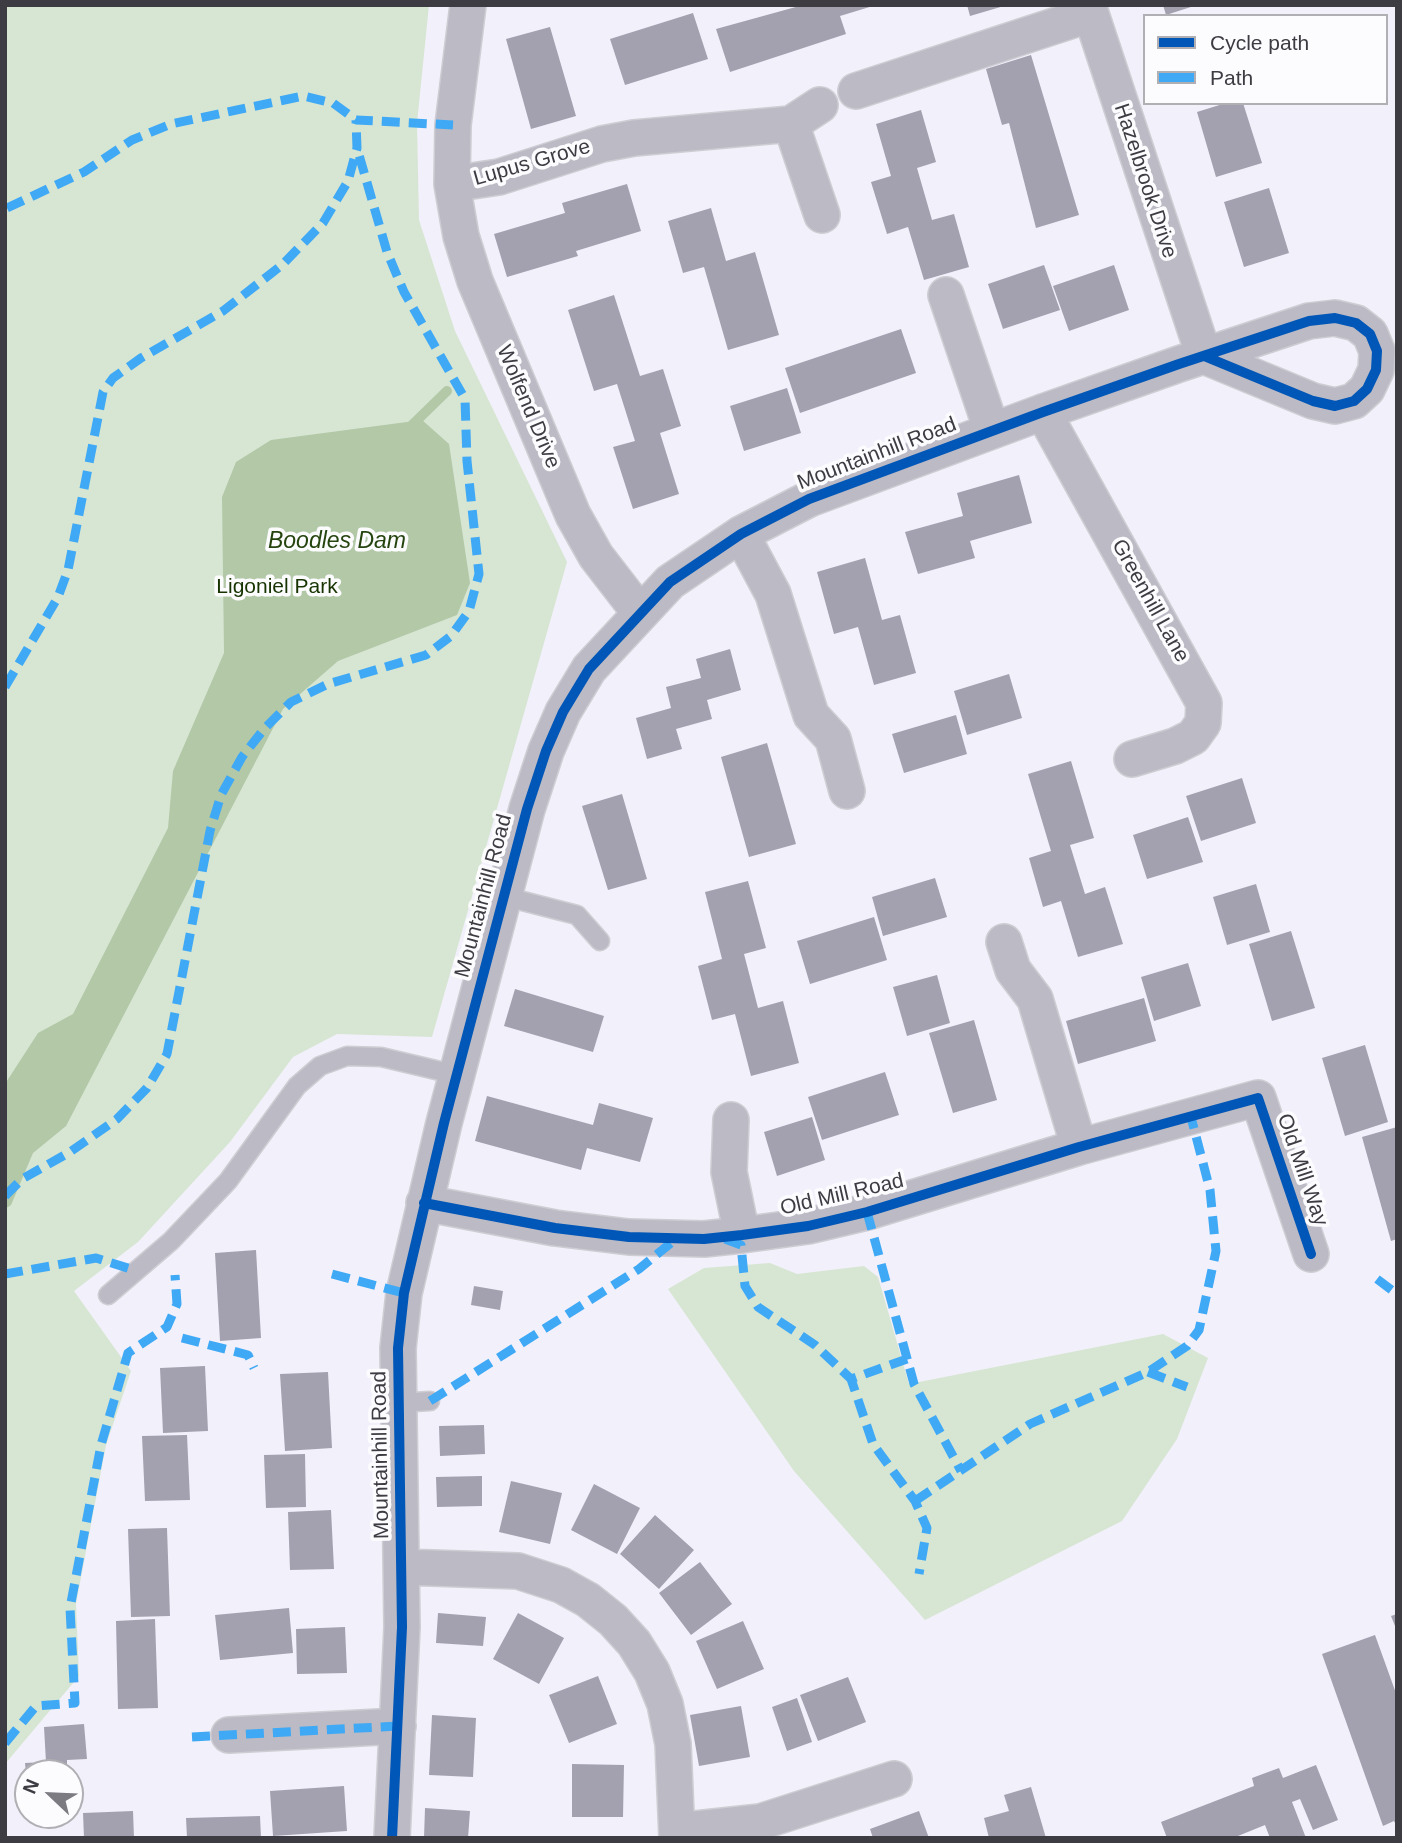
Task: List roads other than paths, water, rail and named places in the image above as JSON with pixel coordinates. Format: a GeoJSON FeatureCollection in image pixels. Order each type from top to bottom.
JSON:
{"type":"FeatureCollection","features":[{"type":"Feature","properties":{"kind":"street","name":"Lupus Grove"},"geometry":{"type":"LineString","coordinates":[[468,5],[453,125],[452,184],[499,177],[602,144],[634,138],[791,124]]}},
{"type":"Feature","properties":{"kind":"street"},"geometry":{"type":"LineString","coordinates":[[856,91],[1090,10]]}},
{"type":"Feature","properties":{"kind":"street","name":"Hazelbrook Drive"},"geometry":{"type":"LineString","coordinates":[[1090,10],[1204,356]]}},
{"type":"Feature","properties":{"kind":"street"},"geometry":{"type":"LineString","coordinates":[[820,105],[791,124],[822,215]]}},
{"type":"Feature","properties":{"kind":"street","name":"Wolfend Drive"},"geometry":{"type":"LineString","coordinates":[[452,184],[461,236],[475,282],[573,515],[596,556],[640,612]]}},
{"type":"Feature","properties":{"kind":"street"},"geometry":{"type":"LineString","coordinates":[[946,296],[992,431]]}},
{"type":"Feature","properties":{"kind":"street","name":"Mountainhill Road"},"geometry":{"type":"LineString","coordinates":[[392,1838],[403,1567],[414,1402],[398,1348],[404,1293],[424,1203],[503,896],[545,751],[564,712],[589,669],[640,612],[670,582],[741,534],[809,499],[1043,412],[1204,356]]}},
{"type":"Feature","properties":{"kind":"street","name":"Greenhill Lane"},"geometry":{"type":"LineString","coordinates":[[1043,412],[1204,703],[1203,723],[1193,737],[1175,746],[1132,759]]}},
{"type":"Feature","properties":{"kind":"street"},"geometry":{"type":"LineString","coordinates":[[741,534],[773,594],[811,715],[833,739],[847,791]]}},
{"type":"Feature","properties":{"kind":"street"},"geometry":{"type":"LineString","coordinates":[[1004,942],[1013,970],[1035,999],[1079,1147]]}},
{"type":"Feature","properties":{"kind":"street","name":"Old Mill Road"},"geometry":{"type":"LineString","coordinates":[[424,1203],[555,1228],[629,1237],[704,1239],[742,1235],[808,1226],[867,1212],[1079,1147],[1258,1098]]}},
{"type":"Feature","properties":{"kind":"street","name":"Old Mill Way"},"geometry":{"type":"LineString","coordinates":[[1258,1098],[1311,1254]]}},
{"type":"Feature","properties":{"kind":"street"},"geometry":{"type":"LineString","coordinates":[[731,1120],[729,1172],[742,1235]]}},
{"type":"Feature","properties":{"kind":"street"},"geometry":{"type":"LineString","coordinates":[[403,1567],[518,1571],[561,1585],[588,1600],[613,1620],[634,1643],[652,1672],[665,1704],[673,1744],[677,1834],[760,1822],[894,1779]]}},
{"type":"Feature","properties":{"kind":"street"},"geometry":{"type":"LineString","coordinates":[[229,1735],[398,1726]]}},
{"type":"Feature","properties":{"kind":"lane"},"geometry":{"type":"LineString","coordinates":[[503,896],[577,915],[600,941]]}},
{"type":"Feature","properties":{"kind":"lane"},"geometry":{"type":"LineString","coordinates":[[108,1295],[171,1241],[228,1181],[297,1086],[320,1066],[347,1056],[382,1057],[457,1075]]}},
{"type":"Feature","properties":{"kind":"water","name":"Boodles Dam"},"geometry":{"type":"Polygon","coordinates":[[[422,420],[449,444],[470,583],[457,615],[338,661],[283,709],[66,1126],[33,1153],[11,1205],[5,1209],[5,1084],[38,1033],[73,1014],[168,828],[173,771],[224,653],[222,497],[236,462],[271,440],[422,420]]]}},
{"type":"Feature","properties":{"kind":"waterway"},"geometry":{"type":"LineString","coordinates":[[408,429],[447,391]]}},
{"type":"Feature","properties":{"kind":"park label","name":"Ligoniel Park"},"geometry":{"type":"Point","coordinates":[277,587]}}]}
